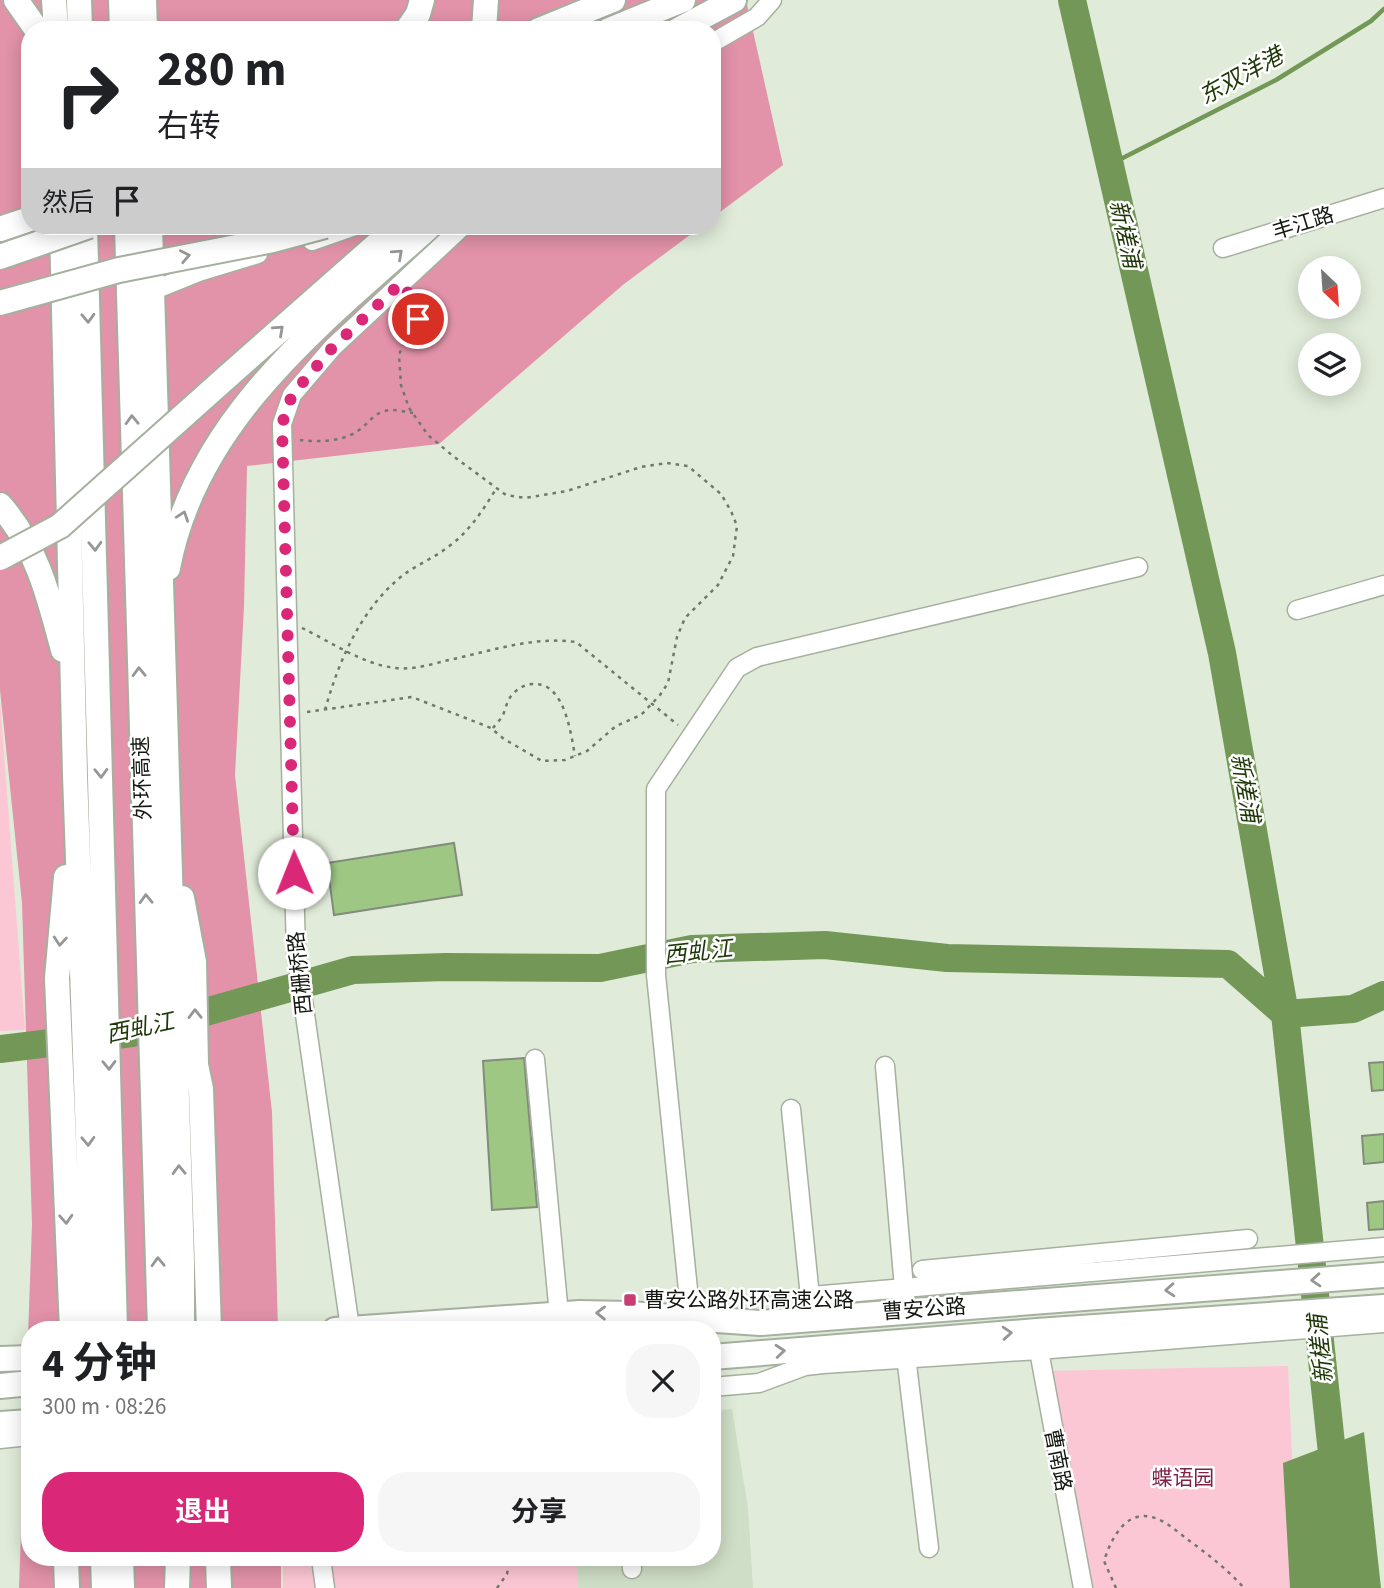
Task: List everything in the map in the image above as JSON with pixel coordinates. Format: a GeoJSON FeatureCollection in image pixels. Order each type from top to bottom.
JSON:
{"type":"FeatureCollection","features":[{"type":"Feature","properties":{"kind":"highway"},"geometry":{"type":"LineString","coordinates":[[16,0],[31,21]]}},
{"type":"Feature","properties":{"kind":"highway"},"geometry":{"type":"LineString","coordinates":[[54,0],[55,21]]}},
{"type":"Feature","properties":{"kind":"highway"},"geometry":{"type":"LineString","coordinates":[[79,0],[80,21]]}},
{"type":"Feature","properties":{"kind":"highway"},"geometry":{"type":"LineString","coordinates":[[121,0],[121,21]]}},
{"type":"Feature","properties":{"kind":"highway"},"geometry":{"type":"LineString","coordinates":[[144,0],[145,21]]}},
{"type":"Feature","properties":{"kind":"highway"},"geometry":{"type":"LineString","coordinates":[[413,21],[422,0]]}},
{"type":"Feature","properties":{"kind":"highway"},"geometry":{"type":"LineString","coordinates":[[485,21],[486,0]]}},
{"type":"Feature","properties":{"kind":"highway"},"geometry":{"type":"LineString","coordinates":[[560,21],[613,0]]}},
{"type":"Feature","properties":{"kind":"highway"},"geometry":{"type":"LineString","coordinates":[[631,21],[683,0]]}},
{"type":"Feature","properties":{"kind":"highway"},"geometry":{"type":"LineString","coordinates":[[695,21],[736,0]]}},
{"type":"Feature","properties":{"kind":"highway"},"geometry":{"type":"LineString","coordinates":[[701,21],[736,0]]}},
{"type":"Feature","properties":{"kind":"highway"},"geometry":{"type":"LineString","coordinates":[[0,229],[21,222]]}},
{"type":"Feature","properties":{"kind":"highway"},"geometry":{"type":"LineString","coordinates":[[62,235],[72,687],[95,1321]]}},
{"type":"Feature","properties":{"kind":"highway"},"geometry":{"type":"LineString","coordinates":[[0,257],[62,235]]}},
{"type":"Feature","properties":{"kind":"highway","name":"外环高速"},"geometry":{"type":"LineString","coordinates":[[87,235],[115,1321]]}},
{"type":"Feature","properties":{"kind":"highway","name":"外环高速"},"geometry":{"type":"LineString","coordinates":[[128,235],[171,965],[160,1321]]}},
{"type":"Feature","properties":{"kind":"highway"},"geometry":{"type":"LineString","coordinates":[[150,235],[182,1321]]}},
{"type":"Feature","properties":{"kind":"highway"},"geometry":{"type":"LineString","coordinates":[[0,303],[119,270],[292,235]]}},
{"type":"Feature","properties":{"kind":"highway"},"geometry":{"type":"LineString","coordinates":[[0,558],[60,527],[388,235]]}},
{"type":"Feature","properties":{"kind":"highway"},"geometry":{"type":"LineString","coordinates":[[161,606],[170,558],[180,525],[200,475],[232,421],[276,368],[420,235]]}},
{"type":"Feature","properties":{"kind":"highway"},"geometry":{"type":"LineString","coordinates":[[0,505],[16,523],[37,561],[72,687]]}},
{"type":"Feature","properties":{"kind":"highway"},"geometry":{"type":"LineString","coordinates":[[72,1321],[57,978],[75,775]]}},
{"type":"Feature","properties":{"kind":"highway"},"geometry":{"type":"LineString","coordinates":[[171,965],[201,1089],[209,1321]]}},
{"type":"Feature","properties":{"kind":"highway","name":"曹安公路"},"geometry":{"type":"LineString","coordinates":[[721,1324],[760,1323],[811,1307],[905,1299],[1036,1279],[1217,1275],[1261,1271],[1377,1275]]}},
{"type":"Feature","properties":{"kind":"highway"},"geometry":{"type":"LineString","coordinates":[[466,1321],[629,1314],[674,1321]]}},
{"type":"Feature","properties":{"kind":"highway","name":"曹安公路"},"geometry":{"type":"LineString","coordinates":[[721,1357],[905,1350],[1379,1315]]}},
{"type":"Feature","properties":{"kind":"highway"},"geometry":{"type":"LineString","coordinates":[[0,1359],[21,1358]]}},
{"type":"Feature","properties":{"kind":"highway"},"geometry":{"type":"LineString","coordinates":[[0,1386],[21,1384]]}},
{"type":"Feature","properties":{"kind":"highway"},"geometry":{"type":"LineString","coordinates":[[0,1424],[21,1423]]}},
{"type":"Feature","properties":{"kind":"highway"},"geometry":{"type":"LineString","coordinates":[[66,1566],[67,1588]]}},
{"type":"Feature","properties":{"kind":"highway"},"geometry":{"type":"LineString","coordinates":[[103,1566],[104,1588]]}},
{"type":"Feature","properties":{"kind":"highway"},"geometry":{"type":"LineString","coordinates":[[121,1566],[121,1588]]}},
{"type":"Feature","properties":{"kind":"highway"},"geometry":{"type":"LineString","coordinates":[[168,1566],[169,1588]]}},
{"type":"Feature","properties":{"kind":"highway"},"geometry":{"type":"LineString","coordinates":[[177,1588],[178,1566]]}},
{"type":"Feature","properties":{"kind":"highway"},"geometry":{"type":"LineString","coordinates":[[218,1566],[219,1588]]}},
{"type":"Feature","properties":{"kind":"street"},"geometry":{"type":"LineString","coordinates":[[721,38],[757,17],[772,0]]}},
{"type":"Feature","properties":{"kind":"street","name":"丰江路"},"geometry":{"type":"LineString","coordinates":[[1223,247],[1384,198]]}},
{"type":"Feature","properties":{"kind":"street"},"geometry":{"type":"LineString","coordinates":[[152,291],[241,258],[303,244],[329,235]]}},
{"type":"Feature","properties":{"kind":"street","name":"西栅桥路"},"geometry":{"type":"LineString","coordinates":[[342,1321],[296,952],[282,424],[292,395],[333,347],[453,235]]}},
{"type":"Feature","properties":{"kind":"street"},"geometry":{"type":"LineString","coordinates":[[699,1321],[656,975],[656,789],[737,668],[757,657],[1138,567]]}},
{"type":"Feature","properties":{"kind":"street"},"geometry":{"type":"LineString","coordinates":[[1297,610],[1384,585]]}},
{"type":"Feature","properties":{"kind":"street"},"geometry":{"type":"LineString","coordinates":[[535,1059],[559,1315]]}},
{"type":"Feature","properties":{"kind":"street"},"geometry":{"type":"LineString","coordinates":[[885,1066],[905,1299]]}},
{"type":"Feature","properties":{"kind":"street"},"geometry":{"type":"LineString","coordinates":[[791,1109],[811,1307]]}},
{"type":"Feature","properties":{"kind":"street"},"geometry":{"type":"LineString","coordinates":[[922,1270],[1036,1279],[1214,1236],[1248,1239]]}},
{"type":"Feature","properties":{"kind":"street"},"geometry":{"type":"LineString","coordinates":[[1214,1236],[1217,1275]]}},
{"type":"Feature","properties":{"kind":"street"},"geometry":{"type":"LineString","coordinates":[[1261,1271],[1375,1248]]}},
{"type":"Feature","properties":{"kind":"street","name":"曹南路"},"geometry":{"type":"LineString","coordinates":[[1037,1340],[1083,1588]]}},
{"type":"Feature","properties":{"kind":"street"},"geometry":{"type":"LineString","coordinates":[[721,1386],[759,1383],[805,1366],[905,1350],[929,1548]]}},
{"type":"Feature","properties":{"kind":"street"},"geometry":{"type":"LineString","coordinates":[[0,1439],[21,1437]]}},
{"type":"Feature","properties":{"kind":"street"},"geometry":{"type":"LineString","coordinates":[[322,1566],[325,1588]]}},
{"type":"Feature","properties":{"kind":"path"},"geometry":{"type":"LineString","coordinates":[[290,715],[412,696],[492,729],[503,739],[542,761],[565,760],[595,745],[616,726],[641,715],[652,704],[668,683],[677,637],[685,618],[718,585],[733,556],[737,526],[732,511],[721,494],[688,466],[667,463],[640,467],[567,491],[525,498],[506,495],[496,489],[428,435],[413,413],[401,385],[400,355],[404,341],[418,319],[418,307],[401,283]]}},
{"type":"Feature","properties":{"kind":"path"},"geometry":{"type":"LineString","coordinates":[[283,437],[329,441],[359,431],[381,411],[413,413]]}},
{"type":"Feature","properties":{"kind":"path"},"geometry":{"type":"LineString","coordinates":[[325,709],[356,631],[402,576],[449,546],[466,531],[496,489]]}},
{"type":"Feature","properties":{"kind":"path"},"geometry":{"type":"LineString","coordinates":[[287,621],[373,663],[397,668],[419,667],[535,641],[576,642],[691,737]]}},
{"type":"Feature","properties":{"kind":"path"},"geometry":{"type":"LineString","coordinates":[[492,729],[503,716],[511,695],[529,684],[539,684],[548,687],[559,699],[571,733],[575,756]]}},
{"type":"Feature","properties":{"kind":"path"},"geometry":{"type":"LineString","coordinates":[[1115,1588],[1104,1561],[1111,1541],[1122,1525],[1137,1516],[1159,1519],[1226,1569],[1244,1588]]}},
{"type":"Feature","properties":{"kind":"path"},"geometry":{"type":"LineString","coordinates":[[497,1588],[507,1574],[508,1566]]}},
{"type":"Feature","properties":{"kind":"shaded area"},"geometry":{"type":"Polygon","coordinates":[[[0,0],[746,0],[783,165],[721,211],[721,21],[21,21],[21,235],[690,235],[624,284],[439,444],[247,466],[244,607],[235,775],[272,1112],[278,1321],[29,1321],[32,1224],[22,903],[0,690],[0,0]]]}},
{"type":"Feature","properties":{"kind":"shaded area"},"geometry":{"type":"Polygon","coordinates":[[[732,1409],[748,1508],[753,1588],[332,1588],[330,1566],[721,1566],[721,1410],[732,1409]]]}},
{"type":"Feature","properties":{"kind":"shaded area"},"geometry":{"type":"Polygon","coordinates":[[[1364,1432],[1381,1588],[1290,1588],[1283,1463],[1364,1432]]]}},
{"type":"Feature","properties":{"kind":"shaded area"},"geometry":{"type":"Polygon","coordinates":[[[21,1532],[21,1566],[281,1566],[281,1588],[19,1588],[21,1532]]]}},
{"type":"Feature","properties":{"kind":"green space"},"geometry":{"type":"Polygon","coordinates":[[[0,700],[25,1030],[0,1031],[0,700]]]}},
{"type":"Feature","properties":{"kind":"green space","name":"蝶语园"},"geometry":{"type":"Polygon","coordinates":[[[1288,1366],[1298,1588],[1085,1588],[1042,1371],[1288,1366]]]}},
{"type":"Feature","properties":{"kind":"green space"},"geometry":{"type":"Polygon","coordinates":[[[283,1566],[577,1566],[578,1588],[283,1588],[283,1566]]]}},
{"type":"Feature","properties":{"kind":"building"},"geometry":{"type":"Polygon","coordinates":[[[454,843],[462,895],[334,915],[327,863],[454,843]]]}},
{"type":"Feature","properties":{"kind":"building"},"geometry":{"type":"Polygon","coordinates":[[[524,1058],[537,1207],[492,1210],[483,1061],[524,1058]]]}},
{"type":"Feature","properties":{"kind":"building"},"geometry":{"type":"Polygon","coordinates":[[[1384,1062],[1384,1090],[1372,1091],[1369,1063],[1384,1062]]]}},
{"type":"Feature","properties":{"kind":"building"},"geometry":{"type":"Polygon","coordinates":[[[1384,1134],[1384,1162],[1364,1164],[1362,1136],[1384,1134]]]}},
{"type":"Feature","properties":{"kind":"building"},"geometry":{"type":"Polygon","coordinates":[[[1384,1201],[1384,1229],[1369,1230],[1367,1203],[1384,1201]]]}},
{"type":"Feature","properties":{"kind":"waterway","name":"新槎浦"},"geometry":{"type":"LineString","coordinates":[[1072,0],[1222,653],[1285,1014],[1335,1481]]}},
{"type":"Feature","properties":{"kind":"waterway","name":"东双洋港"},"geometry":{"type":"LineString","coordinates":[[1109,165],[1276,80],[1371,21],[1384,9]]}},
{"type":"Feature","properties":{"kind":"waterway","name":"西虬江"},"geometry":{"type":"LineString","coordinates":[[0,1049],[132,1033],[353,970],[446,967],[600,968],[692,949],[825,945],[947,958],[1228,964],[1285,1014],[1353,1009],[1384,995]]}},
{"type":"Feature","properties":{"kind":"place","name":"曹安公路外环高速公路"},"geometry":{"type":"Point","coordinates":[630,1300]}},
{"type":"Feature","properties":{"kind":"route"},"geometry":{"type":"LineString","coordinates":[[294,873],[282,424],[292,395],[333,347],[401,283],[418,307],[418,319]]}}]}
